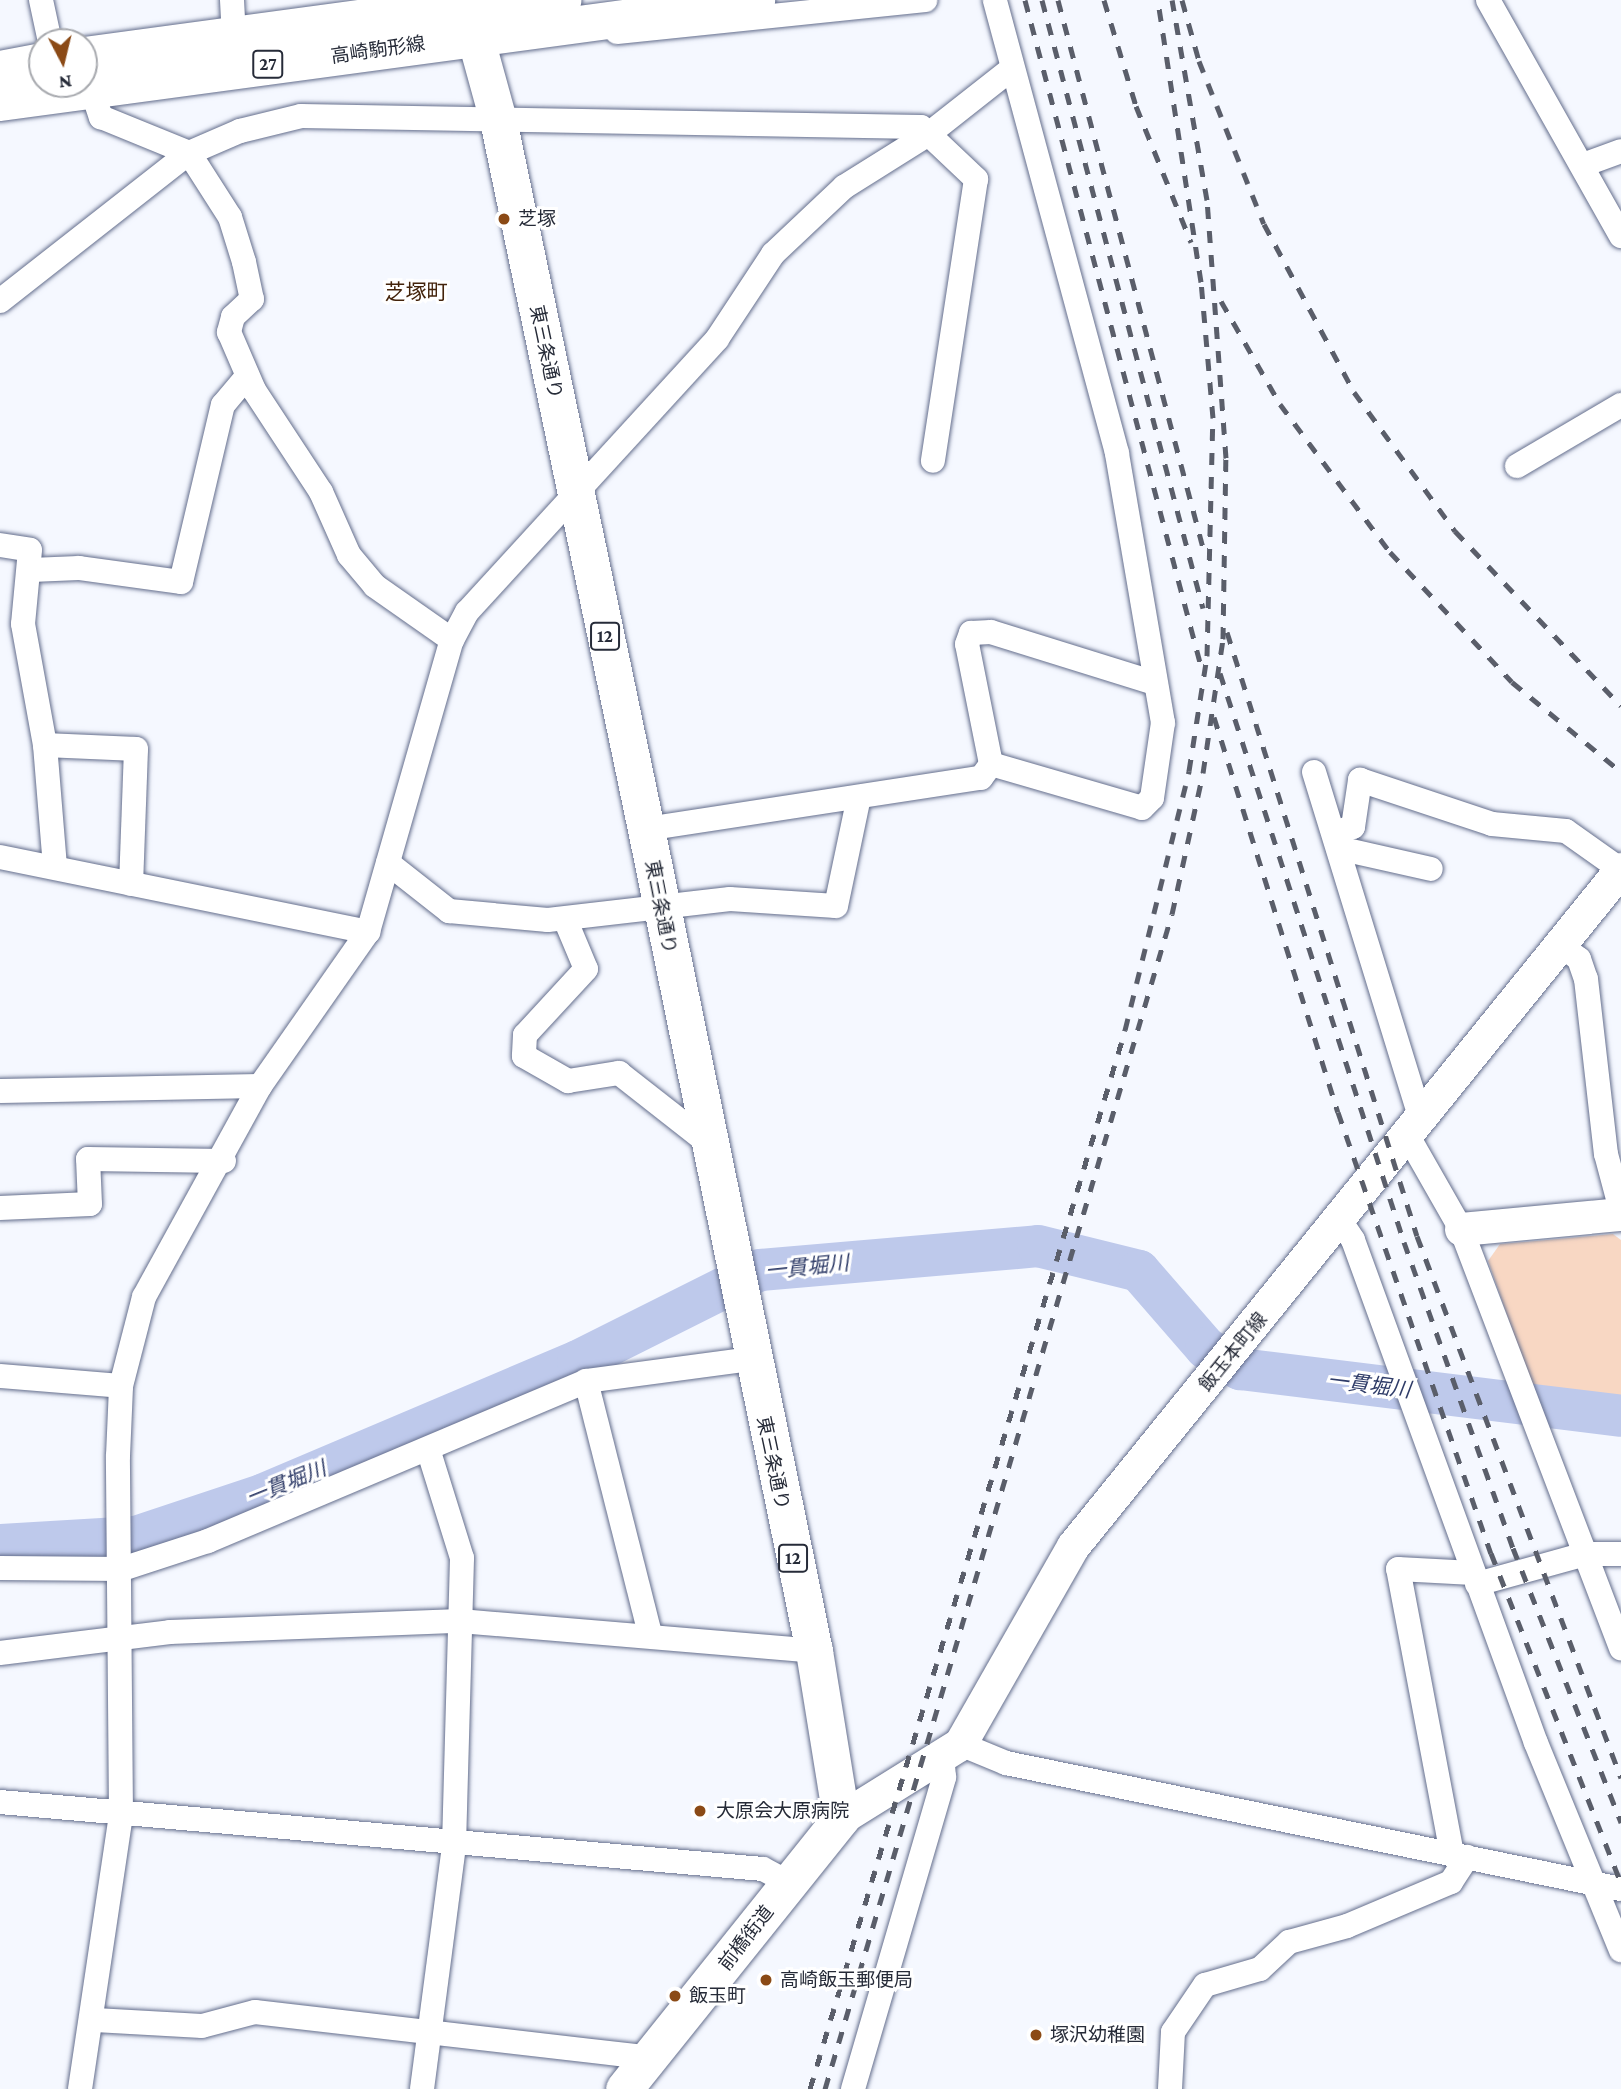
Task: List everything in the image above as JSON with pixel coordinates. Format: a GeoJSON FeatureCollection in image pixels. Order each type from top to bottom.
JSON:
{"type":"FeatureCollection","features":[{"type":"Feature","properties":{"kind":"main road","name":"高崎駒形線"},"geometry":{"type":"LineString","coordinates":[[98,69],[473,11],[562,0]]}},
{"type":"Feature","properties":{"kind":"main road","name":"高崎駒形線"},"geometry":{"type":"LineString","coordinates":[[98,67],[233,16],[473,11],[594,21],[756,0]]}},
{"type":"Feature","properties":{"kind":"main road","name":"東三条通り"},"geometry":{"type":"LineString","coordinates":[[473,11],[646,829],[750,1359],[814,1651],[841,1818]]}},
{"type":"Feature","properties":{"kind":"main road"},"geometry":{"type":"LineString","coordinates":[[0,69],[28,64]]}},
{"type":"Feature","properties":{"kind":"main road","name":"高崎駒形線"},"geometry":{"type":"LineString","coordinates":[[0,102],[28,92]]}},
{"type":"Feature","properties":{"kind":"main road","name":"飯玉本町線"},"geometry":{"type":"LineString","coordinates":[[841,1818],[951,1750],[1051,1576],[1339,1219],[1416,1130],[1563,947],[1621,869]]}},
{"type":"Feature","properties":{"kind":"main road"},"geometry":{"type":"LineString","coordinates":[[1461,1229],[1621,1212]]}},
{"type":"Feature","properties":{"kind":"main road","name":"前橋街道"},"geometry":{"type":"LineString","coordinates":[[624,2089],[841,1818]]}},
{"type":"Feature","properties":{"kind":"street"},"geometry":{"type":"LineString","coordinates":[[41,0],[47,28]]}},
{"type":"Feature","properties":{"kind":"street"},"geometry":{"type":"LineString","coordinates":[[594,21],[618,33],[650,33],[925,0]]}},
{"type":"Feature","properties":{"kind":"street"},"geometry":{"type":"LineString","coordinates":[[991,764],[1142,807],[1152,798],[1163,723],[1154,683],[1117,453],[1010,70],[995,0]]}},
{"type":"Feature","properties":{"kind":"street"},"geometry":{"type":"LineString","coordinates":[[1488,0],[1621,236]]}},
{"type":"Feature","properties":{"kind":"street"},"geometry":{"type":"LineString","coordinates":[[80,2089],[95,2020],[121,1814],[121,1386],[144,1297],[224,1161],[260,1086],[368,932],[452,640],[467,612],[574,490],[717,339],[773,254],[844,187],[930,133],[1010,70]]}},
{"type":"Feature","properties":{"kind":"street"},"geometry":{"type":"LineString","coordinates":[[95,98],[101,117],[189,153],[230,217],[244,262],[252,299],[233,317],[229,332],[247,376],[321,492],[349,555],[374,586],[452,640]]}},
{"type":"Feature","properties":{"kind":"street"},"geometry":{"type":"LineString","coordinates":[[0,301],[189,153],[240,131],[301,116],[921,127],[976,179],[933,460]]}},
{"type":"Feature","properties":{"kind":"street"},"geometry":{"type":"LineString","coordinates":[[1583,165],[1621,151]]}},
{"type":"Feature","properties":{"kind":"street"},"geometry":{"type":"LineString","coordinates":[[31,570],[79,568],[181,582],[223,405],[247,376]]}},
{"type":"Feature","properties":{"kind":"street"},"geometry":{"type":"LineString","coordinates":[[1517,466],[1621,405]]}},
{"type":"Feature","properties":{"kind":"street"},"geometry":{"type":"LineString","coordinates":[[0,545],[30,550],[31,570],[23,624],[45,745],[55,867]]}},
{"type":"Feature","properties":{"kind":"street"},"geometry":{"type":"LineString","coordinates":[[646,829],[981,778],[991,764],[967,645],[971,633],[991,632],[1154,683]]}},
{"type":"Feature","properties":{"kind":"street"},"geometry":{"type":"LineString","coordinates":[[45,745],[136,749],[131,884]]}},
{"type":"Feature","properties":{"kind":"street"},"geometry":{"type":"LineString","coordinates":[[1314,772],[1336,840],[1416,1130],[1461,1229],[1621,1649]]}},
{"type":"Feature","properties":{"kind":"street"},"geometry":{"type":"LineString","coordinates":[[1336,840],[1353,827],[1360,779],[1492,824],[1566,831],[1621,869]]}},
{"type":"Feature","properties":{"kind":"street"},"geometry":{"type":"LineString","coordinates":[[388,863],[449,911],[565,919],[730,899],[836,906],[859,797]]}},
{"type":"Feature","properties":{"kind":"street"},"geometry":{"type":"LineString","coordinates":[[1336,840],[1431,869]]}},
{"type":"Feature","properties":{"kind":"street"},"geometry":{"type":"LineString","coordinates":[[0,857],[368,932]]}},
{"type":"Feature","properties":{"kind":"street"},"geometry":{"type":"LineString","coordinates":[[565,919],[586,969],[525,1035],[524,1056],[568,1081],[619,1073],[706,1142]]}},
{"type":"Feature","properties":{"kind":"street"},"geometry":{"type":"LineString","coordinates":[[1563,947],[1579,959],[1609,1070],[1606,1154],[1621,1212]]}},
{"type":"Feature","properties":{"kind":"street"},"geometry":{"type":"LineString","coordinates":[[0,1091],[260,1086]]}},
{"type":"Feature","properties":{"kind":"street"},"geometry":{"type":"LineString","coordinates":[[0,1208],[90,1204],[88,1158],[224,1161]]}},
{"type":"Feature","properties":{"kind":"street"},"geometry":{"type":"LineString","coordinates":[[1339,1219],[1353,1240],[1475,1578],[1621,1950]]}},
{"type":"Feature","properties":{"kind":"street"},"geometry":{"type":"LineString","coordinates":[[0,1568],[122,1564],[428,1449],[586,1381],[750,1359]]}},
{"type":"Feature","properties":{"kind":"street"},"geometry":{"type":"LineString","coordinates":[[0,1376],[121,1386]]}},
{"type":"Feature","properties":{"kind":"street"},"geometry":{"type":"LineString","coordinates":[[586,1381],[650,1634]]}},
{"type":"Feature","properties":{"kind":"street"},"geometry":{"type":"LineString","coordinates":[[422,2089],[454,1845],[462,1558],[428,1449]]}},
{"type":"Feature","properties":{"kind":"street"},"geometry":{"type":"LineString","coordinates":[[1170,2089],[1173,2032],[1205,1985],[1260,1969],[1289,1942],[1347,1926],[1451,1882],[1460,1856],[1398,1569],[1475,1578],[1585,1554],[1621,1554]]}},
{"type":"Feature","properties":{"kind":"street"},"geometry":{"type":"LineString","coordinates":[[0,1653],[122,1641],[170,1632],[460,1622],[650,1634],[814,1651]]}},
{"type":"Feature","properties":{"kind":"street"},"geometry":{"type":"LineString","coordinates":[[853,2089],[951,1750],[1595,1886],[1621,1889]]}},
{"type":"Feature","properties":{"kind":"street"},"geometry":{"type":"LineString","coordinates":[[0,1802],[454,1845],[763,1869],[789,1883]]}},
{"type":"Feature","properties":{"kind":"street"},"geometry":{"type":"LineString","coordinates":[[95,2020],[202,2026],[255,2012],[430,2035],[650,2058]]}},
{"type":"Feature","properties":{"kind":"shaded area"},"geometry":{"type":"Polygon","coordinates":[[[1613,1234],[1621,1240],[1621,1401],[1534,1391],[1488,1261],[1500,1244],[1613,1234]]]}},
{"type":"Feature","properties":{"kind":"waterway","name":"一貫堀川"},"geometry":{"type":"LineString","coordinates":[[0,1545],[136,1537],[262,1495],[578,1361],[760,1270],[1038,1246],[1139,1271],[1206,1348],[1240,1369],[1621,1416]]}},
{"type":"Feature","properties":{"kind":"railway"},"geometry":{"type":"LineString","coordinates":[[1025,0],[1201,666]]}},
{"type":"Feature","properties":{"kind":"railway"},"geometry":{"type":"LineString","coordinates":[[1042,0],[1203,608]]}},
{"type":"Feature","properties":{"kind":"railway"},"geometry":{"type":"LineString","coordinates":[[1058,0],[1205,555]]}},
{"type":"Feature","properties":{"kind":"railway"},"geometry":{"type":"LineString","coordinates":[[1104,0],[1136,106],[1191,242]]}},
{"type":"Feature","properties":{"kind":"railway"},"geometry":{"type":"LineString","coordinates":[[810,2089],[1125,1030],[1189,771],[1207,656],[1213,418],[1201,282],[1158,0]]}},
{"type":"Feature","properties":{"kind":"railway"},"geometry":{"type":"LineString","coordinates":[[825,2089],[1172,914],[1203,773],[1223,639],[1226,458],[1207,200],[1172,0]]}},
{"type":"Feature","properties":{"kind":"railway"},"geometry":{"type":"LineString","coordinates":[[1182,0],[1199,61],[1264,224],[1354,392],[1455,531],[1621,706]]}},
{"type":"Feature","properties":{"kind":"railway"},"geometry":{"type":"LineString","coordinates":[[1221,301],[1280,404],[1390,552],[1512,682],[1621,772]]}},
{"type":"Feature","properties":{"kind":"railway"},"geometry":{"type":"LineString","coordinates":[[1227,632],[1417,1236],[1621,1778]]}},
{"type":"Feature","properties":{"kind":"railway"},"geometry":{"type":"LineString","coordinates":[[1220,673],[1404,1242],[1513,1548],[1621,1822]]}},
{"type":"Feature","properties":{"kind":"railway"},"geometry":{"type":"LineString","coordinates":[[1214,717],[1338,1112],[1491,1553],[1621,1883]]}},
{"type":"Feature","properties":{"kind":"place","name":"芝塚"},"geometry":{"type":"Point","coordinates":[504,219]}},
{"type":"Feature","properties":{"kind":"place","name":"大原会大原病院"},"geometry":{"type":"Point","coordinates":[700,1811]}},
{"type":"Feature","properties":{"kind":"place","name":"高崎飯玉郵便局"},"geometry":{"type":"Point","coordinates":[766,1980]}},
{"type":"Feature","properties":{"kind":"place","name":"飯玉町"},"geometry":{"type":"Point","coordinates":[675,1996]}},
{"type":"Feature","properties":{"kind":"place","name":"塚沢幼稚園"},"geometry":{"type":"Point","coordinates":[1036,2035]}},
{"type":"Feature","properties":{"kind":"district","name":"芝塚町"},"geometry":{"type":"Point","coordinates":[416,292]}}]}
